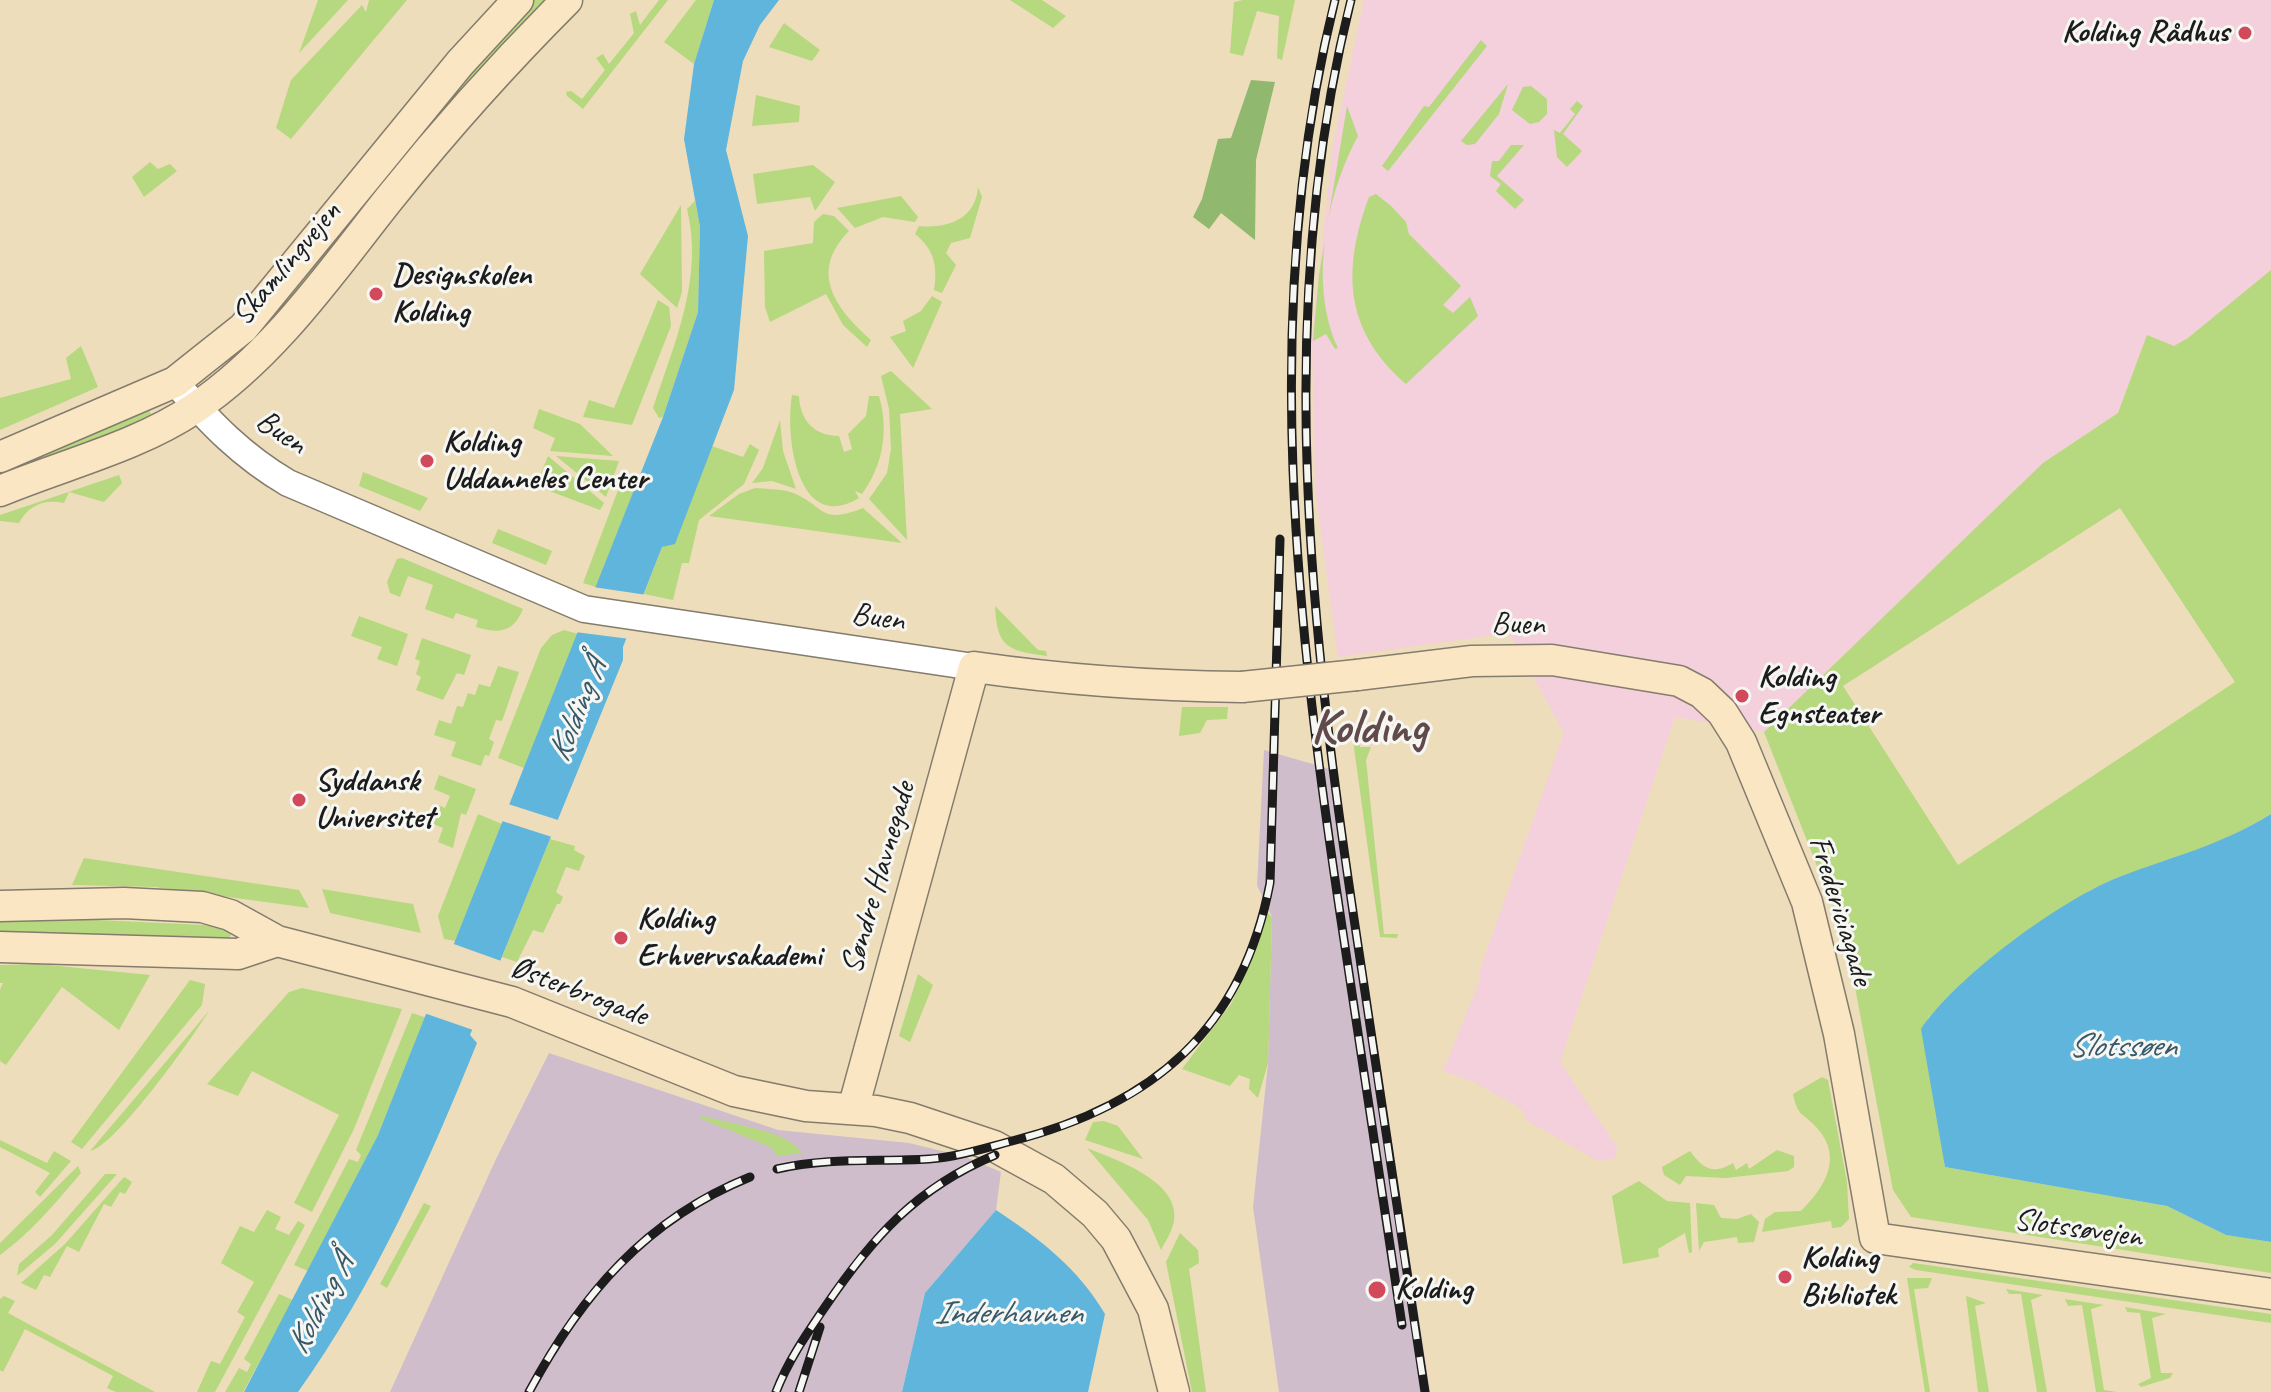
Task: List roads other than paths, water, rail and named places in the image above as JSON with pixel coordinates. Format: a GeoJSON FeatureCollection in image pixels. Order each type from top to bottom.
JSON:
{"type":"FeatureCollection","features":[{"type":"Feature","properties":{"kind":"main road","name":"Skamlingvejen"},"geometry":{"type":"LineString","coordinates":[[0,457],[175,382],[243,328],[269,302],[460,63],[518,0]]}},
{"type":"Feature","properties":{"kind":"main road","name":"Skamlingvejen"},"geometry":{"type":"LineString","coordinates":[[0,491],[152,433],[196,407],[245,368],[298,311],[508,58],[567,0]]}},
{"type":"Feature","properties":{"kind":"main road","name":"Buen"},"geometry":{"type":"LineString","coordinates":[[974,667],[1152,686],[1242,687],[1484,660],[1552,660],[1637,672]]}},
{"type":"Feature","properties":{"kind":"main road","name":"Søndre Havnegade"},"geometry":{"type":"LineString","coordinates":[[853,1109],[974,667]]}},
{"type":"Feature","properties":{"kind":"main road","name":"Fredericiagade"},"geometry":{"type":"LineString","coordinates":[[1637,672],[1679,681],[1702,693],[1722,712],[1741,742],[1807,902],[1839,1034],[1875,1238]]}},
{"type":"Feature","properties":{"kind":"main road","name":"Østerbrogade"},"geometry":{"type":"LineString","coordinates":[[1,906],[124,903],[202,907],[230,915],[277,941],[430,978],[493,997],[734,1091],[806,1106],[853,1109],[910,1118],[994,1146],[1024,1160],[1077,1198],[1116,1239],[1153,1309],[1174,1392]]}},
{"type":"Feature","properties":{"kind":"main road"},"geometry":{"type":"LineString","coordinates":[[0,947],[238,954],[277,941]]}},
{"type":"Feature","properties":{"kind":"main road","name":"Slotssøvejen"},"geometry":{"type":"LineString","coordinates":[[1875,1238],[2271,1294]]}},
{"type":"Feature","properties":{"kind":"street","name":"Buen"},"geometry":{"type":"LineString","coordinates":[[175,382],[252,462],[288,483],[584,609],[974,667]]}},
{"type":"Feature","properties":{"kind":"water","name":"Kolding Å"},"geometry":{"type":"Polygon","coordinates":[[[714,0],[779,0],[760,25],[743,61],[726,150],[748,236],[734,390],[675,544],[662,547],[623,647],[623,660],[470,1035],[477,1043],[398,1223],[351,1310],[298,1392],[244,1392],[378,1135],[663,417],[698,312],[700,227],[684,139],[694,64],[714,0]]]}},
{"type":"Feature","properties":{"kind":"water","name":"Slotssøen"},"geometry":{"type":"Polygon","coordinates":[[[2271,814],[2271,1242],[2226,1235],[2167,1206],[1945,1167],[1921,1029],[1937,1008],[1983,964],[2068,903],[2119,877],[2215,842],[2271,814]]]}},
{"type":"Feature","properties":{"kind":"water","name":"Inderhavnen"},"geometry":{"type":"Polygon","coordinates":[[[996,1210],[1057,1256],[1083,1282],[1105,1314],[1088,1392],[902,1392],[925,1293],[996,1210]]]}},
{"type":"Feature","properties":{"kind":"railway"},"geometry":{"type":"LineString","coordinates":[[1335,0],[1311,116],[1297,234],[1292,351],[1293,470],[1300,588],[1312,706],[1402,1325]]}},
{"type":"Feature","properties":{"kind":"railway"},"geometry":{"type":"LineString","coordinates":[[1351,0],[1327,118],[1312,237],[1306,356],[1307,475],[1326,714],[1425,1392]]}},
{"type":"Feature","properties":{"kind":"railway"},"geometry":{"type":"LineString","coordinates":[[777,1169],[834,1161],[939,1158],[1062,1126],[1108,1106],[1148,1082],[1183,1054],[1213,1020],[1238,980],[1257,935],[1270,883],[1280,539]]}},
{"type":"Feature","properties":{"kind":"railway"},"geometry":{"type":"LineString","coordinates":[[776,1392],[811,1328],[879,1237],[919,1199],[967,1168],[995,1155]]}},
{"type":"Feature","properties":{"kind":"railway"},"geometry":{"type":"LineString","coordinates":[[529,1392],[571,1323],[620,1264],[679,1215],[713,1194],[750,1177]]}},
{"type":"Feature","properties":{"kind":"railway"},"geometry":{"type":"LineString","coordinates":[[799,1392],[820,1327]]}},
{"type":"Feature","properties":{"kind":"place","name":"Kolding Rådhus"},"geometry":{"type":"Point","coordinates":[2245,33]}},
{"type":"Feature","properties":{"kind":"place","name":"Designskolen Kolding"},"geometry":{"type":"Point","coordinates":[376,294]}},
{"type":"Feature","properties":{"kind":"place","name":"Kolding Uddanneles Center"},"geometry":{"type":"Point","coordinates":[427,461]}},
{"type":"Feature","properties":{"kind":"place","name":"Kolding Egnsteater"},"geometry":{"type":"Point","coordinates":[1742,696]}},
{"type":"Feature","properties":{"kind":"place","name":"Syddansk Universitet"},"geometry":{"type":"Point","coordinates":[299,800]}},
{"type":"Feature","properties":{"kind":"place","name":"Kolding Erhvervsakademi"},"geometry":{"type":"Point","coordinates":[621,938]}},
{"type":"Feature","properties":{"kind":"place","name":"Kolding Bibliotek"},"geometry":{"type":"Point","coordinates":[1785,1277]}},
{"type":"Feature","properties":{"kind":"place","name":"Kolding"},"geometry":{"type":"Point","coordinates":[1377,1290]}},
{"type":"Feature","properties":{"kind":"district","name":"Kolding"},"geometry":{"type":"Point","coordinates":[1369,729]}}]}
